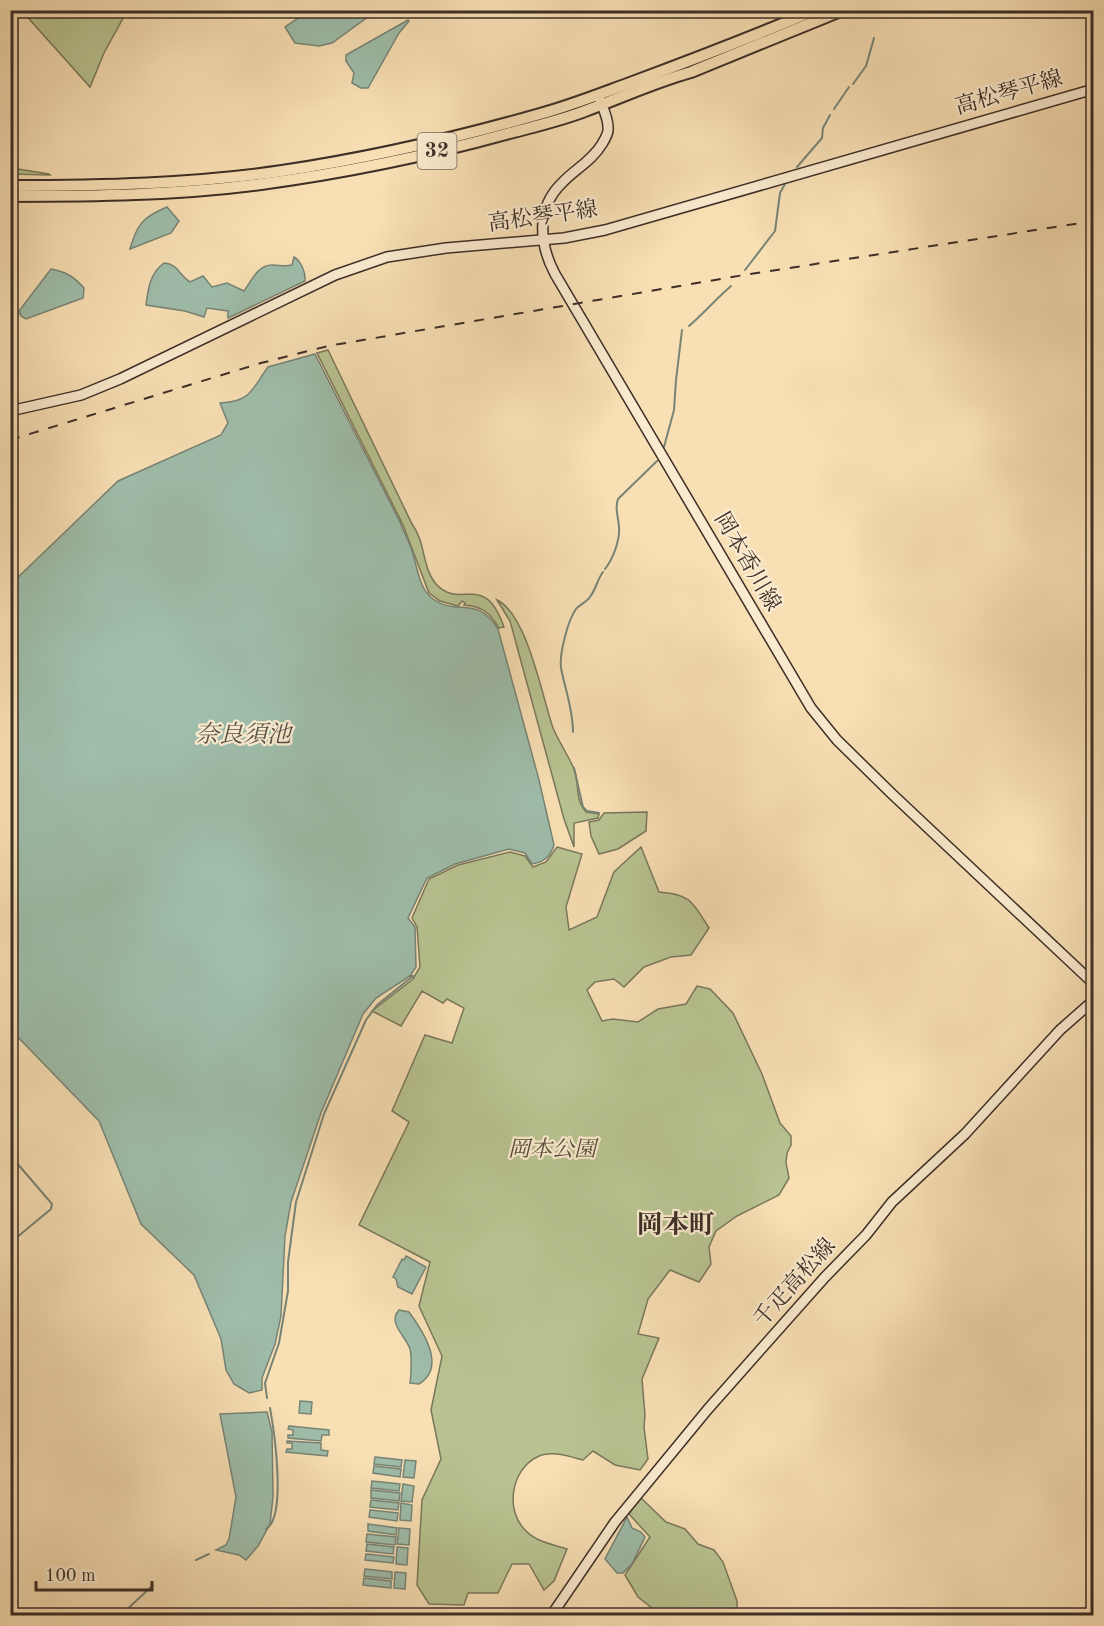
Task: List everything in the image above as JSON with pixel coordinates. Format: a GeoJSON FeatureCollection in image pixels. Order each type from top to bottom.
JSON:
{"type":"FeatureCollection","features":[{"type":"Feature","properties":{"kind":"highway","name":"32"},"geometry":{"type":"LineString","coordinates":[[10,196],[143,193],[259,184],[409,158],[504,135],[584,112],[600,100],[816,10]]}},
{"type":"Feature","properties":{"kind":"highway","name":"32"},"geometry":{"type":"LineString","coordinates":[[10,186],[164,182],[282,171],[407,148],[600,100],[692,72],[843,10]]}},
{"type":"Feature","properties":{"kind":"main road","name":"高松琴平線"},"geometry":{"type":"LineString","coordinates":[[10,411],[81,395],[120,379],[335,275],[387,257],[446,248],[543,240],[605,230],[1094,89]]}},
{"type":"Feature","properties":{"kind":"main road","name":"岡本香川線"},"geometry":{"type":"LineString","coordinates":[[600,100],[608,126],[605,138],[592,158],[561,183],[550,198],[544,214],[543,240],[548,261],[555,274],[811,708],[837,740],[891,793],[1094,984]]}},
{"type":"Feature","properties":{"kind":"main road","name":"千疋高松線"},"geometry":{"type":"LineString","coordinates":[[551,1616],[615,1522],[708,1408],[825,1276],[866,1235],[892,1202],[965,1134],[1060,1030],[1094,1000]]}},
{"type":"Feature","properties":{"kind":"green space"},"geometry":{"type":"Polygon","coordinates":[[[22,11],[127,11],[104,53],[90,87],[22,11]]]}},
{"type":"Feature","properties":{"kind":"green space"},"geometry":{"type":"Polygon","coordinates":[[[11,168],[49,174],[50,175],[11,174],[11,168]]]}},
{"type":"Feature","properties":{"kind":"green space"},"geometry":{"type":"Polygon","coordinates":[[[328,350],[420,539],[432,578],[445,591],[454,594],[480,595],[488,600],[504,627],[499,628],[489,614],[481,609],[464,605],[462,601],[458,606],[440,601],[429,593],[403,525],[317,353],[328,350]]]}},
{"type":"Feature","properties":{"kind":"green space"},"geometry":{"type":"Polygon","coordinates":[[[497,600],[508,608],[525,638],[553,728],[574,769],[582,807],[586,812],[599,814],[598,818],[574,823],[574,847],[564,819],[510,621],[497,600]]]}},
{"type":"Feature","properties":{"kind":"green space"},"geometry":{"type":"Polygon","coordinates":[[[647,812],[646,831],[618,849],[599,854],[591,836],[589,822],[599,820],[604,813],[647,812]]]}},
{"type":"Feature","properties":{"kind":"green space","name":"岡本公園"},"geometry":{"type":"Polygon","coordinates":[[[557,847],[582,854],[566,907],[569,930],[597,917],[614,872],[641,847],[659,892],[678,895],[695,906],[709,928],[691,955],[671,957],[644,967],[624,987],[614,979],[595,982],[587,990],[602,1021],[613,1019],[638,1022],[658,1009],[686,1004],[697,986],[710,989],[733,1013],[762,1074],[780,1123],[791,1136],[786,1163],[789,1178],[779,1195],[737,1216],[716,1231],[709,1247],[711,1264],[699,1282],[670,1270],[648,1299],[638,1334],[659,1338],[642,1379],[648,1459],[640,1470],[615,1465],[593,1451],[583,1460],[560,1454],[542,1455],[528,1463],[521,1471],[513,1502],[519,1522],[534,1537],[567,1549],[554,1581],[544,1590],[529,1564],[512,1564],[498,1593],[468,1593],[464,1605],[429,1604],[417,1585],[422,1500],[441,1459],[431,1410],[442,1356],[419,1306],[430,1262],[359,1225],[409,1122],[392,1111],[425,1035],[452,1043],[464,1008],[447,999],[443,1003],[422,991],[401,1026],[372,1011],[413,979],[420,967],[417,927],[412,918],[429,879],[458,865],[510,852],[525,856],[533,867],[546,862],[557,847]]]}},
{"type":"Feature","properties":{"kind":"green space"},"geometry":{"type":"Polygon","coordinates":[[[640,1497],[666,1522],[685,1529],[698,1544],[714,1550],[723,1562],[737,1601],[737,1615],[661,1615],[638,1597],[625,1575],[650,1537],[629,1514],[640,1497]]]}},
{"type":"Feature","properties":{"kind":"water"},"geometry":{"type":"Polygon","coordinates":[[[319,10],[376,11],[332,43],[319,46],[295,43],[285,27],[319,10]]]}},
{"type":"Feature","properties":{"kind":"water"},"geometry":{"type":"Polygon","coordinates":[[[408,20],[368,88],[361,88],[352,83],[354,73],[346,61],[346,55],[408,20]]]}},
{"type":"Feature","properties":{"kind":"water"},"geometry":{"type":"Polygon","coordinates":[[[167,207],[179,221],[171,233],[130,249],[135,233],[142,222],[167,207]]]}},
{"type":"Feature","properties":{"kind":"water"},"geometry":{"type":"Polygon","coordinates":[[[294,257],[299,261],[305,274],[305,281],[228,318],[228,311],[207,308],[204,317],[185,311],[146,305],[153,276],[164,263],[175,268],[190,282],[203,276],[212,287],[227,283],[244,291],[263,268],[272,265],[292,265],[294,257]]]}},
{"type":"Feature","properties":{"kind":"water"},"geometry":{"type":"Polygon","coordinates":[[[51,269],[66,273],[77,281],[84,288],[83,298],[26,319],[19,311],[51,269]]]}},
{"type":"Feature","properties":{"kind":"water","name":"奈良須池"},"geometry":{"type":"Polygon","coordinates":[[[315,354],[400,522],[424,589],[428,595],[442,604],[482,612],[498,629],[554,845],[546,858],[536,863],[532,864],[525,853],[509,849],[455,864],[427,878],[408,918],[415,927],[416,967],[410,976],[376,998],[363,1014],[321,1113],[291,1202],[285,1236],[281,1316],[275,1344],[262,1378],[262,1390],[249,1393],[234,1384],[226,1370],[221,1339],[194,1275],[141,1224],[99,1121],[11,1030],[11,579],[14,581],[118,481],[221,435],[228,423],[220,403],[245,397],[268,367],[315,354]]]}},
{"type":"Feature","properties":{"kind":"water"},"geometry":{"type":"Polygon","coordinates":[[[406,1256],[426,1267],[412,1294],[398,1287],[393,1277],[402,1259],[404,1260],[406,1256]]]}},
{"type":"Feature","properties":{"kind":"water"},"geometry":{"type":"Polygon","coordinates":[[[399,1310],[409,1312],[430,1349],[431,1368],[427,1377],[419,1384],[410,1383],[410,1349],[398,1330],[395,1320],[399,1310]]]}},
{"type":"Feature","properties":{"kind":"water"},"geometry":{"type":"Polygon","coordinates":[[[300,1401],[312,1402],[311,1414],[299,1413],[300,1401]]]}},
{"type":"Feature","properties":{"kind":"water"},"geometry":{"type":"Polygon","coordinates":[[[267,1412],[272,1432],[273,1497],[270,1524],[258,1546],[246,1560],[239,1555],[216,1550],[226,1545],[229,1539],[236,1497],[220,1414],[267,1412]]]}},
{"type":"Feature","properties":{"kind":"water"},"geometry":{"type":"Polygon","coordinates":[[[289,1426],[329,1430],[329,1435],[322,1435],[321,1441],[288,1438],[288,1435],[293,1435],[293,1430],[288,1429],[289,1426]]]}},
{"type":"Feature","properties":{"kind":"water"},"geometry":{"type":"Polygon","coordinates":[[[287,1441],[321,1443],[321,1450],[328,1451],[327,1456],[286,1452],[287,1449],[292,1449],[292,1443],[287,1443],[287,1441]]]}},
{"type":"Feature","properties":{"kind":"water"},"geometry":{"type":"Polygon","coordinates":[[[375,1457],[402,1460],[401,1467],[374,1464],[375,1457]]]}},
{"type":"Feature","properties":{"kind":"water"},"geometry":{"type":"Polygon","coordinates":[[[405,1460],[416,1461],[414,1478],[403,1477],[405,1460]]]}},
{"type":"Feature","properties":{"kind":"water"},"geometry":{"type":"Polygon","coordinates":[[[374,1466],[401,1469],[400,1477],[373,1473],[374,1466]]]}},
{"type":"Feature","properties":{"kind":"water"},"geometry":{"type":"Polygon","coordinates":[[[372,1481],[400,1484],[399,1491],[371,1488],[372,1481]]]}},
{"type":"Feature","properties":{"kind":"water"},"geometry":{"type":"Polygon","coordinates":[[[403,1484],[414,1486],[412,1502],[401,1501],[403,1484]]]}},
{"type":"Feature","properties":{"kind":"water"},"geometry":{"type":"Polygon","coordinates":[[[371,1490],[400,1493],[399,1501],[371,1498],[371,1490]]]}},
{"type":"Feature","properties":{"kind":"water"},"geometry":{"type":"Polygon","coordinates":[[[371,1500],[399,1503],[398,1510],[370,1507],[371,1500]]]}},
{"type":"Feature","properties":{"kind":"water"},"geometry":{"type":"Polygon","coordinates":[[[401,1503],[412,1505],[411,1521],[400,1520],[401,1503]]]}},
{"type":"Feature","properties":{"kind":"water"},"geometry":{"type":"Polygon","coordinates":[[[370,1510],[398,1513],[397,1521],[369,1517],[370,1510]]]}},
{"type":"Feature","properties":{"kind":"water"},"geometry":{"type":"Polygon","coordinates":[[[627,1517],[632,1528],[641,1532],[645,1537],[632,1564],[623,1573],[617,1573],[605,1559],[627,1517]]]}},
{"type":"Feature","properties":{"kind":"water"},"geometry":{"type":"Polygon","coordinates":[[[368,1524],[397,1528],[396,1535],[368,1531],[368,1524]]]}},
{"type":"Feature","properties":{"kind":"water"},"geometry":{"type":"Polygon","coordinates":[[[399,1528],[410,1529],[409,1545],[397,1544],[399,1528]]]}},
{"type":"Feature","properties":{"kind":"water"},"geometry":{"type":"Polygon","coordinates":[[[367,1534],[396,1537],[395,1545],[366,1542],[367,1534]]]}},
{"type":"Feature","properties":{"kind":"water"},"geometry":{"type":"Polygon","coordinates":[[[367,1544],[394,1547],[393,1554],[366,1551],[367,1544]]]}},
{"type":"Feature","properties":{"kind":"water"},"geometry":{"type":"Polygon","coordinates":[[[397,1547],[408,1548],[407,1565],[396,1564],[397,1547]]]}},
{"type":"Feature","properties":{"kind":"water"},"geometry":{"type":"Polygon","coordinates":[[[366,1554],[394,1557],[393,1563],[365,1560],[366,1554]]]}},
{"type":"Feature","properties":{"kind":"water"},"geometry":{"type":"Polygon","coordinates":[[[365,1569],[392,1572],[392,1579],[364,1576],[365,1569]]]}},
{"type":"Feature","properties":{"kind":"water"},"geometry":{"type":"Polygon","coordinates":[[[395,1572],[406,1573],[405,1589],[394,1588],[395,1572]]]}},
{"type":"Feature","properties":{"kind":"water"},"geometry":{"type":"Polygon","coordinates":[[[364,1578],[391,1581],[391,1588],[363,1585],[364,1578]]]}},
{"type":"Feature","properties":{"kind":"waterway"},"geometry":{"type":"LineString","coordinates":[[853,84],[866,66],[874,38]]}},
{"type":"Feature","properties":{"kind":"waterway"},"geometry":{"type":"LineString","coordinates":[[834,109],[849,87]]}},
{"type":"Feature","properties":{"kind":"waterway"},"geometry":{"type":"LineString","coordinates":[[797,167],[822,138],[823,128],[830,115]]}},
{"type":"Feature","properties":{"kind":"waterway"},"geometry":{"type":"LineString","coordinates":[[745,270],[775,231],[780,193],[785,184]]}},
{"type":"Feature","properties":{"kind":"waterway"},"geometry":{"type":"LineString","coordinates":[[689,326],[731,286]]}},
{"type":"Feature","properties":{"kind":"waterway"},"geometry":{"type":"LineString","coordinates":[[664,447],[674,410],[682,330]]}},
{"type":"Feature","properties":{"kind":"waterway"},"geometry":{"type":"LineString","coordinates":[[605,569],[613,555],[619,533],[616,507],[618,499],[657,461]]}},
{"type":"Feature","properties":{"kind":"waterway"},"geometry":{"type":"LineString","coordinates":[[573,732],[561,668],[563,646],[573,614],[590,597],[603,572]]}},
{"type":"Feature","properties":{"kind":"waterway"},"geometry":{"type":"LineString","coordinates":[[574,768],[583,807],[587,811],[599,813]]}},
{"type":"Feature","properties":{"kind":"waterway"},"geometry":{"type":"LineString","coordinates":[[267,1398],[265,1383],[279,1343],[288,1291],[288,1262],[296,1202],[324,1114],[366,1020],[377,1005],[413,976],[410,976]]}},
{"type":"Feature","properties":{"kind":"waterway"},"geometry":{"type":"LineString","coordinates":[[10,1155],[52,1204],[51,1209],[10,1243]]}},
{"type":"Feature","properties":{"kind":"waterway"},"geometry":{"type":"LineString","coordinates":[[266,1529],[272,1521],[278,1491],[270,1408]]}},
{"type":"Feature","properties":{"kind":"waterway"},"geometry":{"type":"LineString","coordinates":[[196,1560],[209,1554]]}},
{"type":"Feature","properties":{"kind":"waterway"},"geometry":{"type":"LineString","coordinates":[[120,1616],[153,1585]]}},
{"type":"Feature","properties":{"kind":"railway"},"geometry":{"type":"LineString","coordinates":[[10,440],[261,363],[328,346],[744,275],[1094,221]]}},
{"type":"Feature","properties":{"kind":"district","name":"岡本町"},"geometry":{"type":"Point","coordinates":[676,1226]}}]}
